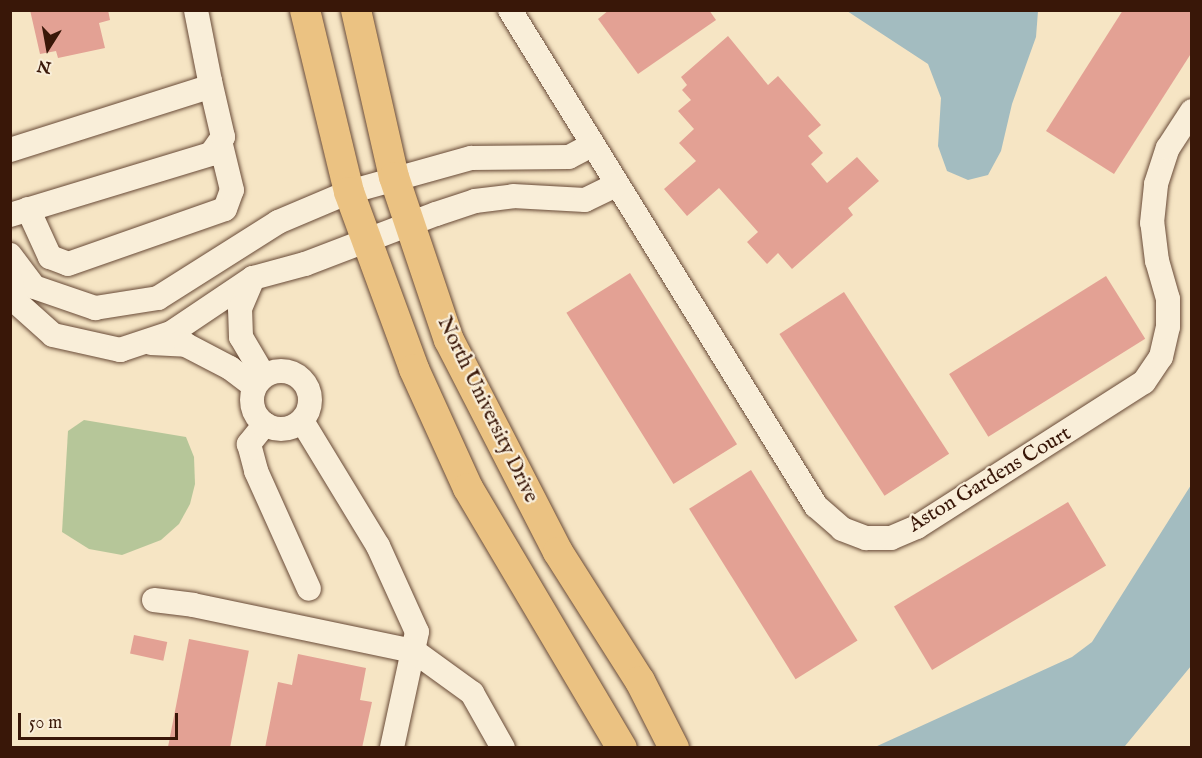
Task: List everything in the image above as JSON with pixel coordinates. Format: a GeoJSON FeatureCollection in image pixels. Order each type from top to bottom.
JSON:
{"type":"FeatureCollection","features":[{"type":"Feature","properties":{"kind":"main road"},"geometry":{"type":"LineString","coordinates":[[305,10],[348,192],[414,369],[468,488],[622,747]]}},
{"type":"Feature","properties":{"kind":"main road","name":"North University Drive"},"geometry":{"type":"LineString","coordinates":[[356,10],[394,177],[449,340],[489,424],[558,552],[640,681],[674,747]]}},
{"type":"Feature","properties":{"kind":"street"},"geometry":{"type":"LineString","coordinates":[[196,10],[223,137],[221,145],[232,190],[225,209],[68,264],[50,257],[20,212],[211,154],[221,145]]}},
{"type":"Feature","properties":{"kind":"street","name":"Aston Gardens Court"},"geometry":{"type":"LineString","coordinates":[[510,10],[816,506],[842,529],[866,538],[891,538],[917,527],[1144,382],[1161,357],[1168,327],[1168,299],[1157,261],[1152,223],[1156,184],[1168,148],[1191,111]]}},
{"type":"Feature","properties":{"kind":"street"},"geometry":{"type":"LineString","coordinates":[[10,150],[206,88],[210,81]]}},
{"type":"Feature","properties":{"kind":"street"},"geometry":{"type":"LineString","coordinates":[[10,255],[34,288],[95,308],[158,298],[278,222],[348,192],[394,177],[471,158],[569,157],[592,145]]}},
{"type":"Feature","properties":{"kind":"street"},"geometry":{"type":"LineString","coordinates":[[10,278],[15,301],[53,335],[120,350],[171,333],[253,278],[305,264],[366,238],[475,201],[513,196],[585,200],[616,185]]}},
{"type":"Feature","properties":{"kind":"street"},"geometry":{"type":"LineString","coordinates":[[253,278],[240,308],[242,337],[260,382]]}},
{"type":"Feature","properties":{"kind":"street"},"geometry":{"type":"LineString","coordinates":[[143,342],[186,345],[260,382]]}},
{"type":"Feature","properties":{"kind":"street"},"geometry":{"type":"LineString","coordinates":[[283,370],[301,377],[307,385],[311,404],[302,421],[284,429],[265,424],[252,403],[260,382],[283,370]]}},
{"type":"Feature","properties":{"kind":"street"},"geometry":{"type":"LineString","coordinates":[[302,421],[378,546],[417,632],[392,747]]}},
{"type":"Feature","properties":{"kind":"street"},"geometry":{"type":"LineString","coordinates":[[265,424],[249,444],[255,471],[309,589]]}},
{"type":"Feature","properties":{"kind":"street"},"geometry":{"type":"LineString","coordinates":[[154,600],[193,604],[414,651],[472,693],[503,747]]}},
{"type":"Feature","properties":{"kind":"green space"},"geometry":{"type":"Polygon","coordinates":[[[84,420],[186,437],[194,457],[195,484],[190,504],[179,524],[161,540],[122,555],[89,549],[62,532],[68,431],[84,420]]]}},
{"type":"Feature","properties":{"kind":"water"},"geometry":{"type":"Polygon","coordinates":[[[847,11],[1038,11],[1036,37],[1012,104],[1001,151],[988,175],[968,180],[947,171],[938,146],[941,98],[928,64],[847,11]]]}},
{"type":"Feature","properties":{"kind":"water"},"geometry":{"type":"Polygon","coordinates":[[[1191,485],[1191,666],[1125,746],[875,747],[1072,657],[1092,642],[1191,485]]]}},
{"type":"Feature","properties":{"kind":"building"},"geometry":{"type":"Polygon","coordinates":[[[30,10],[108,10],[110,20],[99,23],[105,48],[58,58],[56,51],[40,54],[30,10]]]}},
{"type":"Feature","properties":{"kind":"building"},"geometry":{"type":"Polygon","coordinates":[[[609,10],[709,10],[716,20],[638,74],[598,19],[609,10]]]}},
{"type":"Feature","properties":{"kind":"building"},"geometry":{"type":"Polygon","coordinates":[[[1123,10],[1192,10],[1192,52],[1114,174],[1046,131],[1123,10]]]}},
{"type":"Feature","properties":{"kind":"building"},"geometry":{"type":"Polygon","coordinates":[[[728,36],[768,85],[778,76],[821,125],[808,136],[823,153],[811,164],[827,183],[857,157],[879,181],[848,208],[853,215],[792,269],[778,253],[767,264],[747,242],[758,232],[719,188],[687,216],[664,189],[696,161],[679,143],[694,129],[678,111],[691,100],[682,90],[687,85],[681,77],[728,36]]]}},
{"type":"Feature","properties":{"kind":"building"},"geometry":{"type":"Polygon","coordinates":[[[630,273],[737,444],[673,484],[566,313],[630,273]]]}},
{"type":"Feature","properties":{"kind":"building"},"geometry":{"type":"Polygon","coordinates":[[[1106,276],[1145,339],[988,437],[949,374],[1106,276]]]}},
{"type":"Feature","properties":{"kind":"building"},"geometry":{"type":"Polygon","coordinates":[[[844,292],[949,454],[885,496],[779,334],[844,292]]]}},
{"type":"Feature","properties":{"kind":"building"},"geometry":{"type":"Polygon","coordinates":[[[751,470],[858,640],[796,679],[689,509],[751,470]]]}},
{"type":"Feature","properties":{"kind":"building"},"geometry":{"type":"Polygon","coordinates":[[[1068,502],[1106,565],[932,670],[894,607],[1068,502]]]}},
{"type":"Feature","properties":{"kind":"building"},"geometry":{"type":"Polygon","coordinates":[[[134,635],[167,642],[163,661],[130,654],[134,635]]]}},
{"type":"Feature","properties":{"kind":"building"},"geometry":{"type":"Polygon","coordinates":[[[189,639],[249,651],[230,748],[168,748],[189,639]]]}},
{"type":"Feature","properties":{"kind":"building"},"geometry":{"type":"Polygon","coordinates":[[[298,654],[366,668],[360,700],[372,702],[362,748],[265,748],[278,682],[292,685],[298,654]]]}}]}
